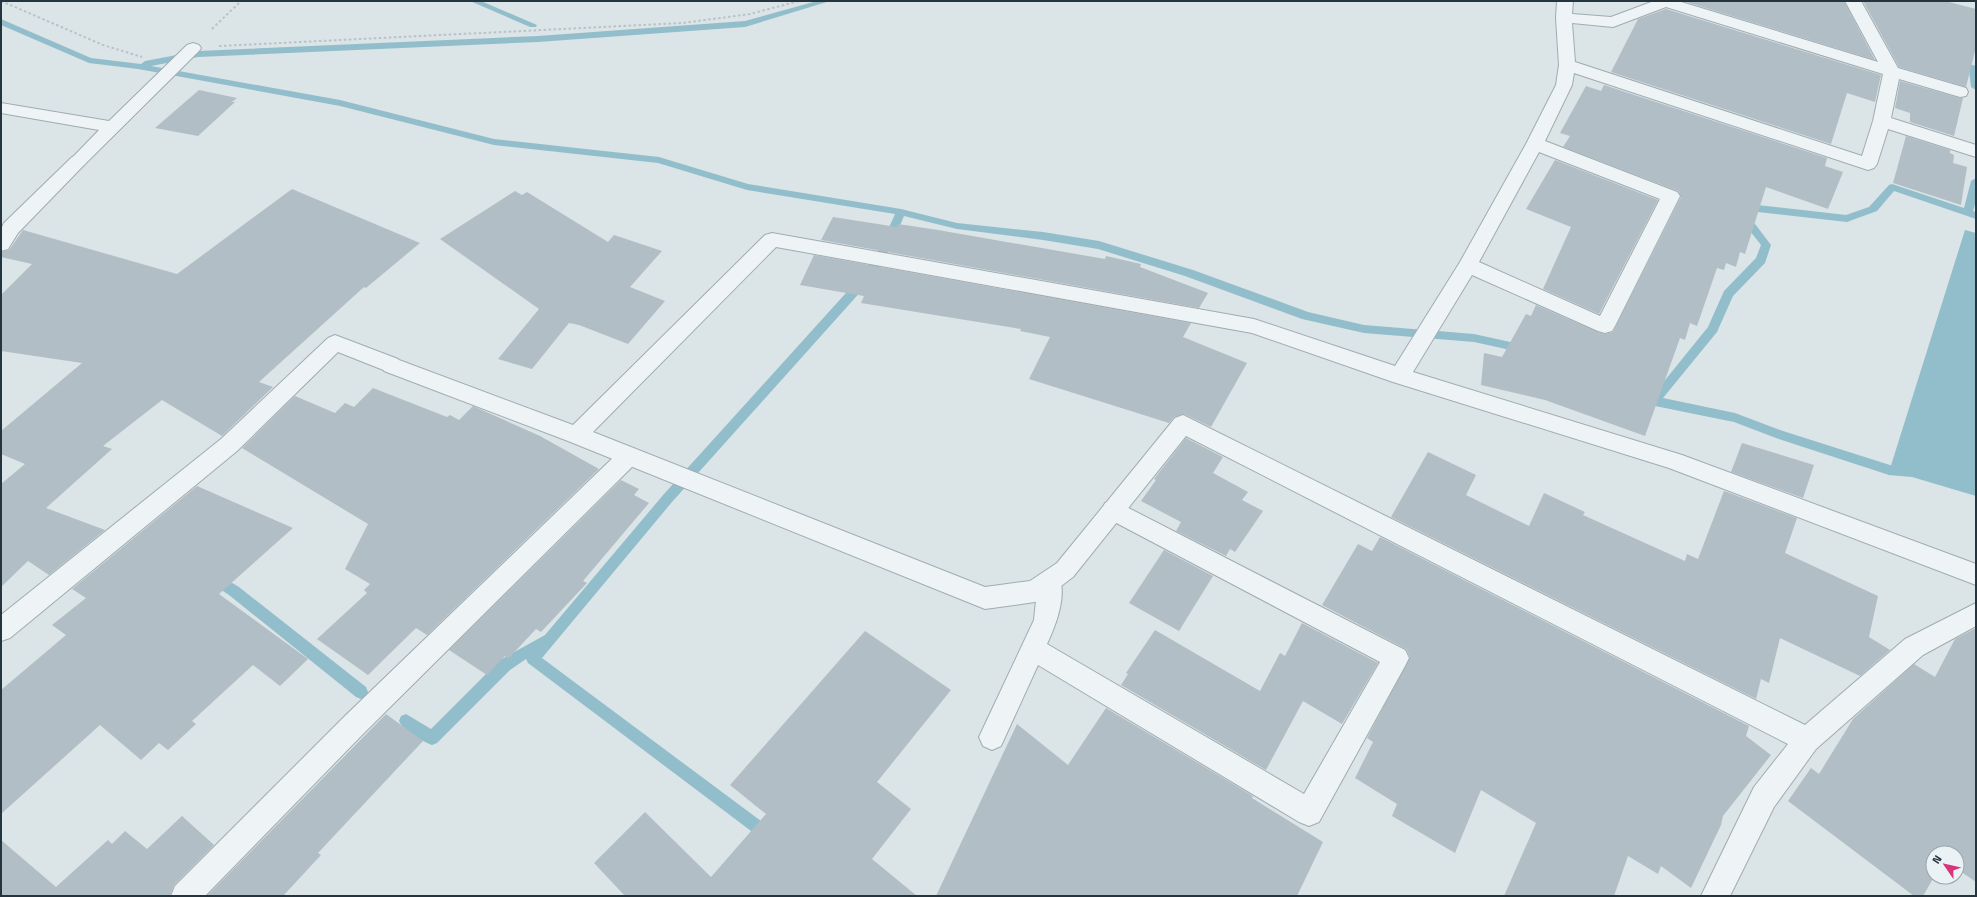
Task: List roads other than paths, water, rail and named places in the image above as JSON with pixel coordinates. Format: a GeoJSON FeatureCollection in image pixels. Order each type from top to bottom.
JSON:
{"type":"FeatureCollection","features":[{"type":"Feature","properties":{"kind":"street"},"geometry":{"type":"LineString","coordinates":[[1567,64],[1868,164],[1882,121],[1892,72],[1852,1]]}},
{"type":"Feature","properties":{"kind":"street"},"geometry":{"type":"LineString","coordinates":[[1400,376],[1468,265],[1535,144],[1564,85],[1567,64],[1564,9],[1613,22],[1665,2],[1960,92]]}},
{"type":"Feature","properties":{"kind":"street"},"geometry":{"type":"LineString","coordinates":[[1,244],[11,228],[189,52]]}},
{"type":"Feature","properties":{"kind":"street"},"geometry":{"type":"LineString","coordinates":[[1,108],[112,127]]}},
{"type":"Feature","properties":{"kind":"street"},"geometry":{"type":"LineString","coordinates":[[1882,121],[1976,151]]}},
{"type":"Feature","properties":{"kind":"street"},"geometry":{"type":"LineString","coordinates":[[1468,265],[1604,326],[1671,196],[1535,144]]}},
{"type":"Feature","properties":{"kind":"street"},"geometry":{"type":"LineString","coordinates":[[576,435],[772,240],[1254,326],[1400,376],[1674,461],[1976,575]]}},
{"type":"Feature","properties":{"kind":"street"},"geometry":{"type":"LineString","coordinates":[[1,630],[229,445],[335,343],[576,435],[985,598],[1035,591],[1065,570],[1183,424],[1807,740]]}},
{"type":"Feature","properties":{"kind":"street"},"geometry":{"type":"LineString","coordinates":[[185,896],[355,724],[629,456]]}},
{"type":"Feature","properties":{"kind":"street"},"geometry":{"type":"LineString","coordinates":[[1033,649],[1309,812],[1396,658],[1113,510]]}},
{"type":"Feature","properties":{"kind":"street"},"geometry":{"type":"LineString","coordinates":[[992,737],[1046,620],[1050,581]]}},
{"type":"Feature","properties":{"kind":"street"},"geometry":{"type":"LineString","coordinates":[[1715,896],[1764,797],[1807,740],[1914,647],[1976,614]]}},
{"type":"Feature","properties":{"kind":"water"},"geometry":{"type":"Polygon","coordinates":[[[1965,230],[1976,233],[1976,496],[1912,477],[1888,475],[1965,230]]]}},
{"type":"Feature","properties":{"kind":"waterway"},"geometry":{"type":"LineString","coordinates":[[474,1],[533,25]]}},
{"type":"Feature","properties":{"kind":"waterway"},"geometry":{"type":"LineString","coordinates":[[145,64],[198,54],[538,39],[745,24],[826,1]]}},
{"type":"Feature","properties":{"kind":"waterway"},"geometry":{"type":"LineString","coordinates":[[1,22],[89,60],[138,66],[340,103],[494,142],[659,160],[747,187],[901,212]]}},
{"type":"Feature","properties":{"kind":"waterway"},"geometry":{"type":"LineString","coordinates":[[1956,63],[1973,68],[1976,87]]}},
{"type":"Feature","properties":{"kind":"waterway"},"geometry":{"type":"LineString","coordinates":[[1968,213],[1976,181]]}},
{"type":"Feature","properties":{"kind":"waterway"},"geometry":{"type":"LineString","coordinates":[[1655,401],[1674,375],[1713,329],[1728,294],[1761,260],[1766,245],[1743,215],[1757,208],[1847,219],[1873,209],[1892,187],[1976,216]]}},
{"type":"Feature","properties":{"kind":"waterway"},"geometry":{"type":"LineString","coordinates":[[768,835],[533,659],[668,498],[868,276],[885,249],[901,212]]}},
{"type":"Feature","properties":{"kind":"waterway"},"geometry":{"type":"LineString","coordinates":[[901,212],[957,226],[1043,236],[1099,245],[1189,273],[1306,316],[1364,329],[1474,338],[1524,349]]}},
{"type":"Feature","properties":{"kind":"waterway"},"geometry":{"type":"LineString","coordinates":[[1649,398],[1655,401]]}},
{"type":"Feature","properties":{"kind":"waterway"},"geometry":{"type":"LineString","coordinates":[[1655,401],[1735,418],[1780,435],[1889,470]]}},
{"type":"Feature","properties":{"kind":"waterway"},"geometry":{"type":"LineString","coordinates":[[214,578],[234,591],[361,692]]}},
{"type":"Feature","properties":{"kind":"waterway"},"geometry":{"type":"LineString","coordinates":[[406,721],[432,738],[505,665],[544,641]]}}]}
